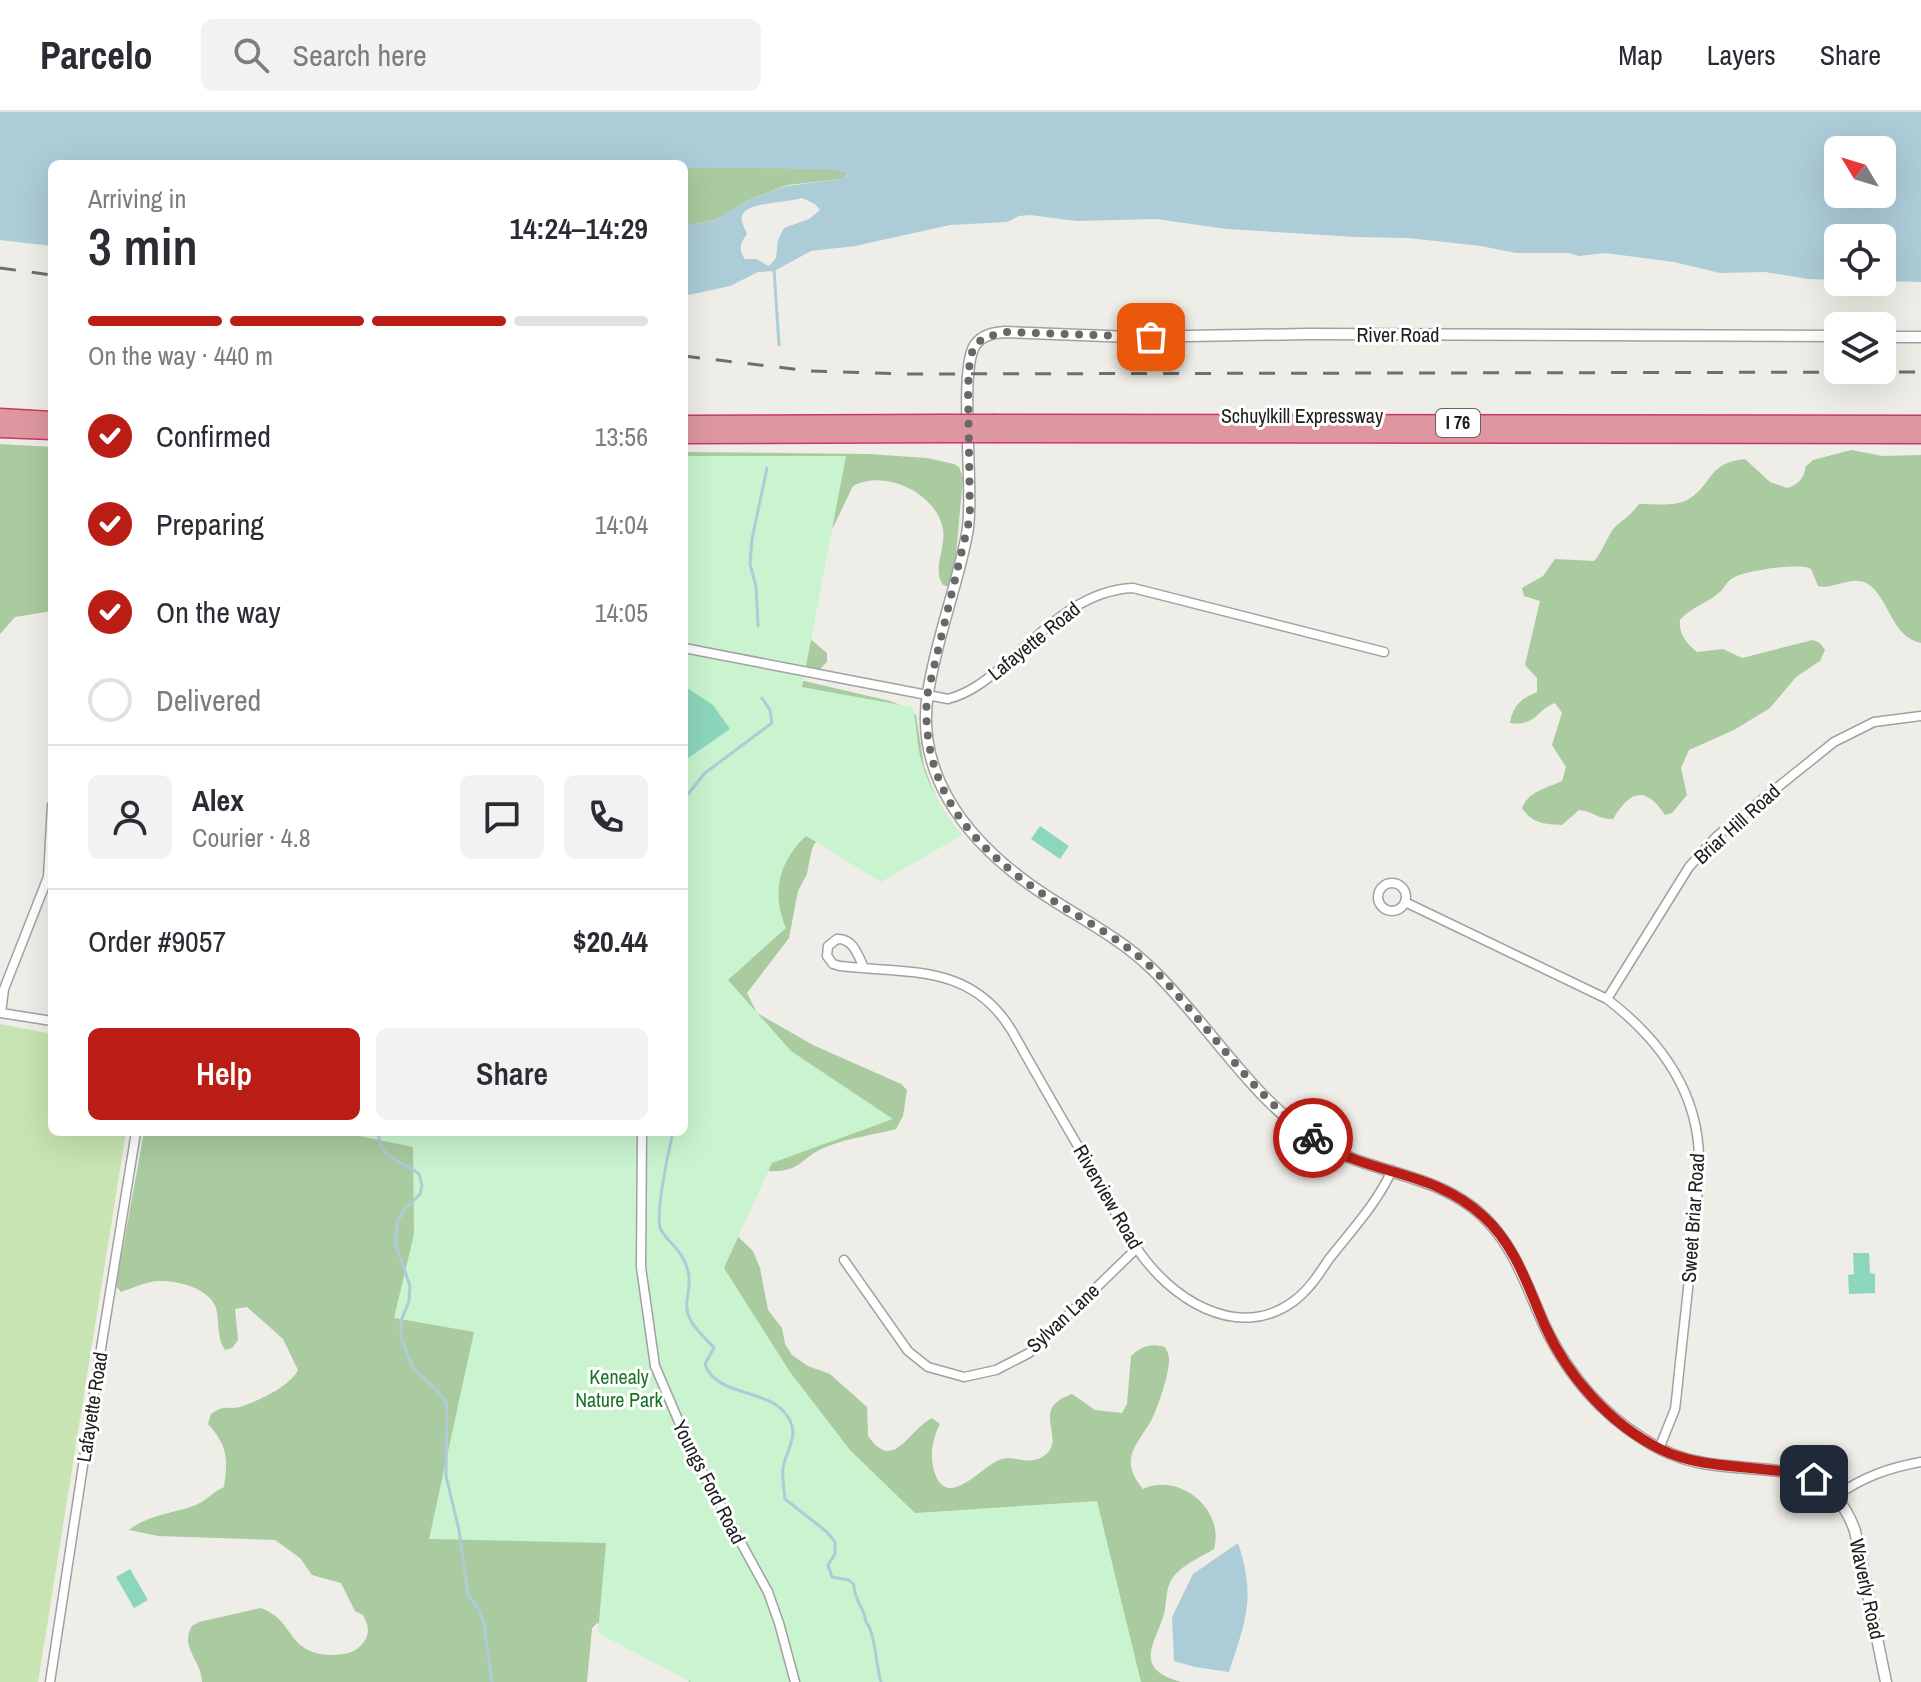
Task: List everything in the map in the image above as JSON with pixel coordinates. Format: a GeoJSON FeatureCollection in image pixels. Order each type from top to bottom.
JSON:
{"type":"FeatureCollection","features":[{"type":"Feature","properties":{"kind":"highway"},"geometry":{"type":"LineString","coordinates":[[0,416],[48,419]]}},
{"type":"Feature","properties":{"kind":"highway","name":"Schuylkill Expressway"},"geometry":{"type":"LineString","coordinates":[[688,435],[714,430],[802,429],[1921,423]]}},
{"type":"Feature","properties":{"kind":"highway","name":"Schuylkill Expressway"},"geometry":{"type":"LineString","coordinates":[[688,424],[714,430]]}},
{"type":"Feature","properties":{"kind":"highway","name":"Schuylkill Expressway"},"geometry":{"type":"LineString","coordinates":[[995,428],[1921,436]]}},
{"type":"Feature","properties":{"kind":"highway"},"geometry":{"type":"LineString","coordinates":[[0,430],[48,432]]}},
{"type":"Feature","properties":{"kind":"street","name":"River Road"},"geometry":{"type":"LineString","coordinates":[[927,696],[970,517],[970,357],[983,338],[1005,332],[1132,337],[1307,334],[1824,336]]}},
{"type":"Feature","properties":{"kind":"street"},"geometry":{"type":"LineString","coordinates":[[1896,337],[1921,337]]}},
{"type":"Feature","properties":{"kind":"street","name":"Lafayette Road"},"geometry":{"type":"LineString","coordinates":[[688,649],[948,699],[971,691],[1078,604],[1101,593],[1133,588],[1384,652]]}},
{"type":"Feature","properties":{"kind":"street"},"geometry":{"type":"LineString","coordinates":[[927,696],[927,737],[934,771],[958,818],[980,842],[1027,883],[1108,933],[1151,968],[1273,1104],[1303,1131],[1351,1158],[1442,1187],[1472,1207],[1497,1230],[1514,1255],[1551,1339],[1570,1369],[1610,1414],[1659,1449],[1696,1462],[1804,1476],[1823,1484],[1836,1496],[1861,1479],[1884,1469],[1921,1462]]}},
{"type":"Feature","properties":{"kind":"street","name":"Briar Hill Road"},"geometry":{"type":"LineString","coordinates":[[1607,999],[1689,867],[1717,836],[1822,751],[1851,732],[1883,720],[1921,716]]}},
{"type":"Feature","properties":{"kind":"street"},"geometry":{"type":"LineString","coordinates":[[48,877],[4,989],[1,1013],[48,1020]]}},
{"type":"Feature","properties":{"kind":"street","name":"Sweet Briar Road"},"geometry":{"type":"LineString","coordinates":[[1405,902],[1607,999],[1647,1033],[1668,1060],[1689,1102],[1698,1138],[1698,1181],[1675,1409],[1659,1449]]}},
{"type":"Feature","properties":{"kind":"street","name":"Riverview Road"},"geometry":{"type":"LineString","coordinates":[[864,968],[854,947],[846,940],[837,939],[828,946],[827,956],[833,964],[952,980],[973,988],[990,1001],[1012,1031],[1136,1249],[1177,1290],[1216,1315],[1244,1318],[1270,1313],[1304,1292],[1382,1188],[1392,1170]]}},
{"type":"Feature","properties":{"kind":"street","name":"Lafayette Road"},"geometry":{"type":"LineString","coordinates":[[50,1682],[135,1136]]}},
{"type":"Feature","properties":{"kind":"street","name":"Youngs Ford Road"},"geometry":{"type":"LineString","coordinates":[[642,1136],[641,1267],[655,1366],[694,1457],[768,1592],[795,1682]]}},
{"type":"Feature","properties":{"kind":"street","name":"Sylvan Lane"},"geometry":{"type":"LineString","coordinates":[[844,1260],[908,1351],[928,1367],[964,1377],[996,1370],[1029,1353],[1136,1249]]}},
{"type":"Feature","properties":{"kind":"street","name":"Waverly Road"},"geometry":{"type":"LineString","coordinates":[[1836,1496],[1845,1507],[1855,1531],[1886,1682]]}},
{"type":"Feature","properties":{"kind":"green space"},"geometry":{"type":"Polygon","coordinates":[[[688,168],[832,169],[848,173],[843,179],[787,185],[747,201],[715,220],[688,225],[688,168]]]}},
{"type":"Feature","properties":{"kind":"green space"},"geometry":{"type":"Polygon","coordinates":[[[0,444],[48,447],[48,612],[15,617],[0,634],[0,444]]]}},
{"type":"Feature","properties":{"kind":"green space"},"geometry":{"type":"Polygon","coordinates":[[[1851,450],[1883,456],[1921,455],[1921,643],[1903,633],[1875,591],[1862,581],[1818,586],[1811,569],[1796,566],[1739,575],[1680,620],[1682,634],[1690,645],[1697,652],[1723,649],[1742,658],[1813,640],[1825,650],[1820,661],[1796,677],[1770,708],[1734,730],[1689,750],[1681,768],[1687,795],[1672,813],[1665,815],[1651,799],[1638,795],[1625,802],[1613,819],[1579,810],[1562,825],[1544,823],[1530,817],[1522,808],[1525,802],[1538,791],[1562,781],[1566,767],[1552,745],[1562,713],[1555,703],[1531,720],[1510,723],[1519,703],[1537,692],[1537,678],[1525,665],[1540,601],[1524,596],[1522,588],[1543,576],[1555,559],[1594,561],[1612,530],[1639,504],[1684,502],[1697,493],[1717,469],[1733,461],[1745,459],[1770,482],[1787,488],[1800,480],[1805,467],[1813,460],[1851,450]]]}},
{"type":"Feature","properties":{"kind":"green space"},"geometry":{"type":"Polygon","coordinates":[[[688,452],[868,454],[927,458],[959,467],[963,478],[954,576],[950,587],[943,585],[940,579],[943,530],[931,505],[908,488],[894,483],[866,481],[853,486],[825,544],[809,638],[827,653],[827,662],[817,672],[688,643],[688,452]]]}},
{"type":"Feature","properties":{"kind":"green space","name":"Kenealy Nature Park"},"geometry":{"type":"Polygon","coordinates":[[[688,456],[846,456],[802,687],[912,707],[926,775],[941,806],[962,835],[881,882],[806,836],[789,856],[780,878],[779,890],[781,915],[786,928],[728,980],[791,1051],[893,1119],[772,1163],[724,1268],[790,1372],[850,1450],[915,1513],[1097,1501],[1141,1682],[691,1682],[598,1633],[606,1543],[429,1539],[474,1332],[394,1318],[414,1234],[413,1147],[359,1136],[688,1136],[688,456]]]}},
{"type":"Feature","properties":{"kind":"green space"},"geometry":{"type":"Polygon","coordinates":[[[787,677],[908,708],[916,715],[924,766],[942,814],[824,836],[814,844],[807,874],[798,891],[789,938],[747,993],[757,1013],[813,1045],[901,1084],[907,1090],[903,1116],[896,1129],[834,1144],[788,1170],[768,1171],[731,1230],[753,1251],[760,1268],[768,1310],[782,1328],[785,1344],[792,1355],[808,1366],[830,1374],[867,1407],[868,1436],[877,1446],[885,1451],[893,1450],[932,1418],[940,1424],[933,1445],[932,1461],[938,1480],[945,1487],[963,1484],[999,1460],[1042,1457],[1050,1450],[1052,1442],[1052,1408],[1072,1394],[1095,1410],[1122,1413],[1127,1404],[1131,1356],[1147,1346],[1165,1347],[1169,1365],[1160,1400],[1135,1446],[1132,1470],[1143,1489],[1157,1485],[1171,1486],[1185,1490],[1196,1498],[1206,1508],[1216,1535],[1214,1549],[1181,1569],[1170,1581],[1164,1614],[1152,1646],[1152,1663],[1157,1670],[1181,1682],[858,1682],[831,1658],[685,1136],[688,1136],[688,1114],[787,677]]]}},
{"type":"Feature","properties":{"kind":"green space"},"geometry":{"type":"Polygon","coordinates":[[[688,689],[713,705],[730,729],[688,758],[688,689]]]}},
{"type":"Feature","properties":{"kind":"green space"},"geometry":{"type":"Polygon","coordinates":[[[1040,826],[1069,846],[1060,859],[1031,839],[1040,826]]]}},
{"type":"Feature","properties":{"kind":"green space"},"geometry":{"type":"Polygon","coordinates":[[[0,1024],[48,1033],[48,1136],[125,1136],[38,1682],[0,1682],[0,1024]]]}},
{"type":"Feature","properties":{"kind":"green space"},"geometry":{"type":"Polygon","coordinates":[[[143,1136],[635,1136],[737,1682],[689,1682],[681,1656],[597,1623],[592,1628],[587,1682],[202,1682],[188,1641],[192,1626],[199,1622],[260,1608],[280,1620],[307,1650],[335,1655],[357,1649],[366,1639],[368,1629],[363,1615],[355,1611],[341,1583],[312,1575],[300,1558],[275,1540],[158,1536],[129,1530],[153,1518],[196,1505],[224,1487],[225,1453],[220,1439],[208,1424],[211,1414],[264,1397],[288,1382],[298,1370],[283,1339],[247,1307],[235,1309],[238,1340],[232,1348],[225,1350],[220,1340],[216,1308],[198,1289],[169,1281],[151,1282],[121,1292],[116,1286],[143,1136]]]}},
{"type":"Feature","properties":{"kind":"green space"},"geometry":{"type":"Polygon","coordinates":[[[1853,1253],[1869,1253],[1870,1273],[1875,1274],[1875,1293],[1849,1294],[1848,1275],[1854,1274],[1853,1253]]]}},
{"type":"Feature","properties":{"kind":"green space"},"geometry":{"type":"Polygon","coordinates":[[[130,1569],[148,1600],[134,1608],[116,1577],[130,1569]]]}},
{"type":"Feature","properties":{"kind":"water"},"geometry":{"type":"Polygon","coordinates":[[[0,112],[1921,112],[1921,282],[1896,281],[1896,224],[1824,224],[1824,280],[1765,272],[1720,273],[1674,262],[1605,253],[1579,256],[1569,253],[1516,253],[1408,238],[1227,229],[1156,219],[1077,221],[1030,215],[1007,222],[950,225],[855,246],[811,251],[774,271],[758,272],[730,286],[688,295],[688,225],[715,220],[747,201],[786,186],[843,179],[848,174],[832,169],[688,168],[688,160],[48,160],[48,246],[0,240],[0,112]],[[802,198],[759,205],[745,211],[742,220],[747,234],[741,243],[743,256],[769,266],[776,258],[778,240],[784,228],[809,219],[820,210],[802,198]]]}},
{"type":"Feature","properties":{"kind":"water"},"geometry":{"type":"Polygon","coordinates":[[[1238,1543],[1248,1594],[1244,1623],[1229,1672],[1174,1661],[1172,1617],[1193,1574],[1238,1543]]]}},
{"type":"Feature","properties":{"kind":"waterway"},"geometry":{"type":"LineString","coordinates":[[774,269],[779,345]]}},
{"type":"Feature","properties":{"kind":"waterway"},"geometry":{"type":"LineString","coordinates":[[758,626],[756,586],[750,564],[767,468]]}},
{"type":"Feature","properties":{"kind":"waterway"},"geometry":{"type":"LineString","coordinates":[[688,794],[705,773],[772,723],[770,710],[762,698]]}},
{"type":"Feature","properties":{"kind":"waterway"},"geometry":{"type":"LineString","coordinates":[[379,1136],[387,1154],[419,1174],[422,1185],[420,1194],[398,1221],[396,1231],[396,1245],[410,1286],[409,1301],[401,1321],[401,1337],[413,1368],[447,1404],[446,1476],[459,1530],[468,1595],[478,1608],[484,1624],[492,1682]]}},
{"type":"Feature","properties":{"kind":"waterway"},"geometry":{"type":"LineString","coordinates":[[672,1136],[659,1223],[686,1264],[689,1279],[688,1315],[714,1348],[705,1364],[712,1376],[722,1384],[762,1398],[785,1413],[793,1431],[783,1468],[785,1499],[835,1542],[835,1554],[828,1565],[832,1577],[849,1580],[854,1585],[871,1633],[881,1682]]}},
{"type":"Feature","properties":{"kind":"railway"},"geometry":{"type":"LineString","coordinates":[[0,268],[48,274]]}},
{"type":"Feature","properties":{"kind":"railway"},"geometry":{"type":"LineString","coordinates":[[688,356],[810,371],[903,374],[1921,372]]}},
{"type":"Feature","properties":{"kind":"way so far"},"geometry":{"type":"LineString","coordinates":[[1151,337],[1005,332],[989,334],[975,346],[968,373],[970,517],[927,696],[930,756],[941,788],[958,818],[988,851],[1027,883],[1133,952],[1151,968],[1273,1104],[1313,1138]]}},
{"type":"Feature","properties":{"kind":"route"},"geometry":{"type":"LineString","coordinates":[[1313,1138],[1351,1158],[1442,1187],[1484,1217],[1514,1255],[1551,1339],[1570,1369],[1597,1402],[1621,1424],[1659,1449],[1696,1462],[1791,1473],[1814,1479]]}}]}
